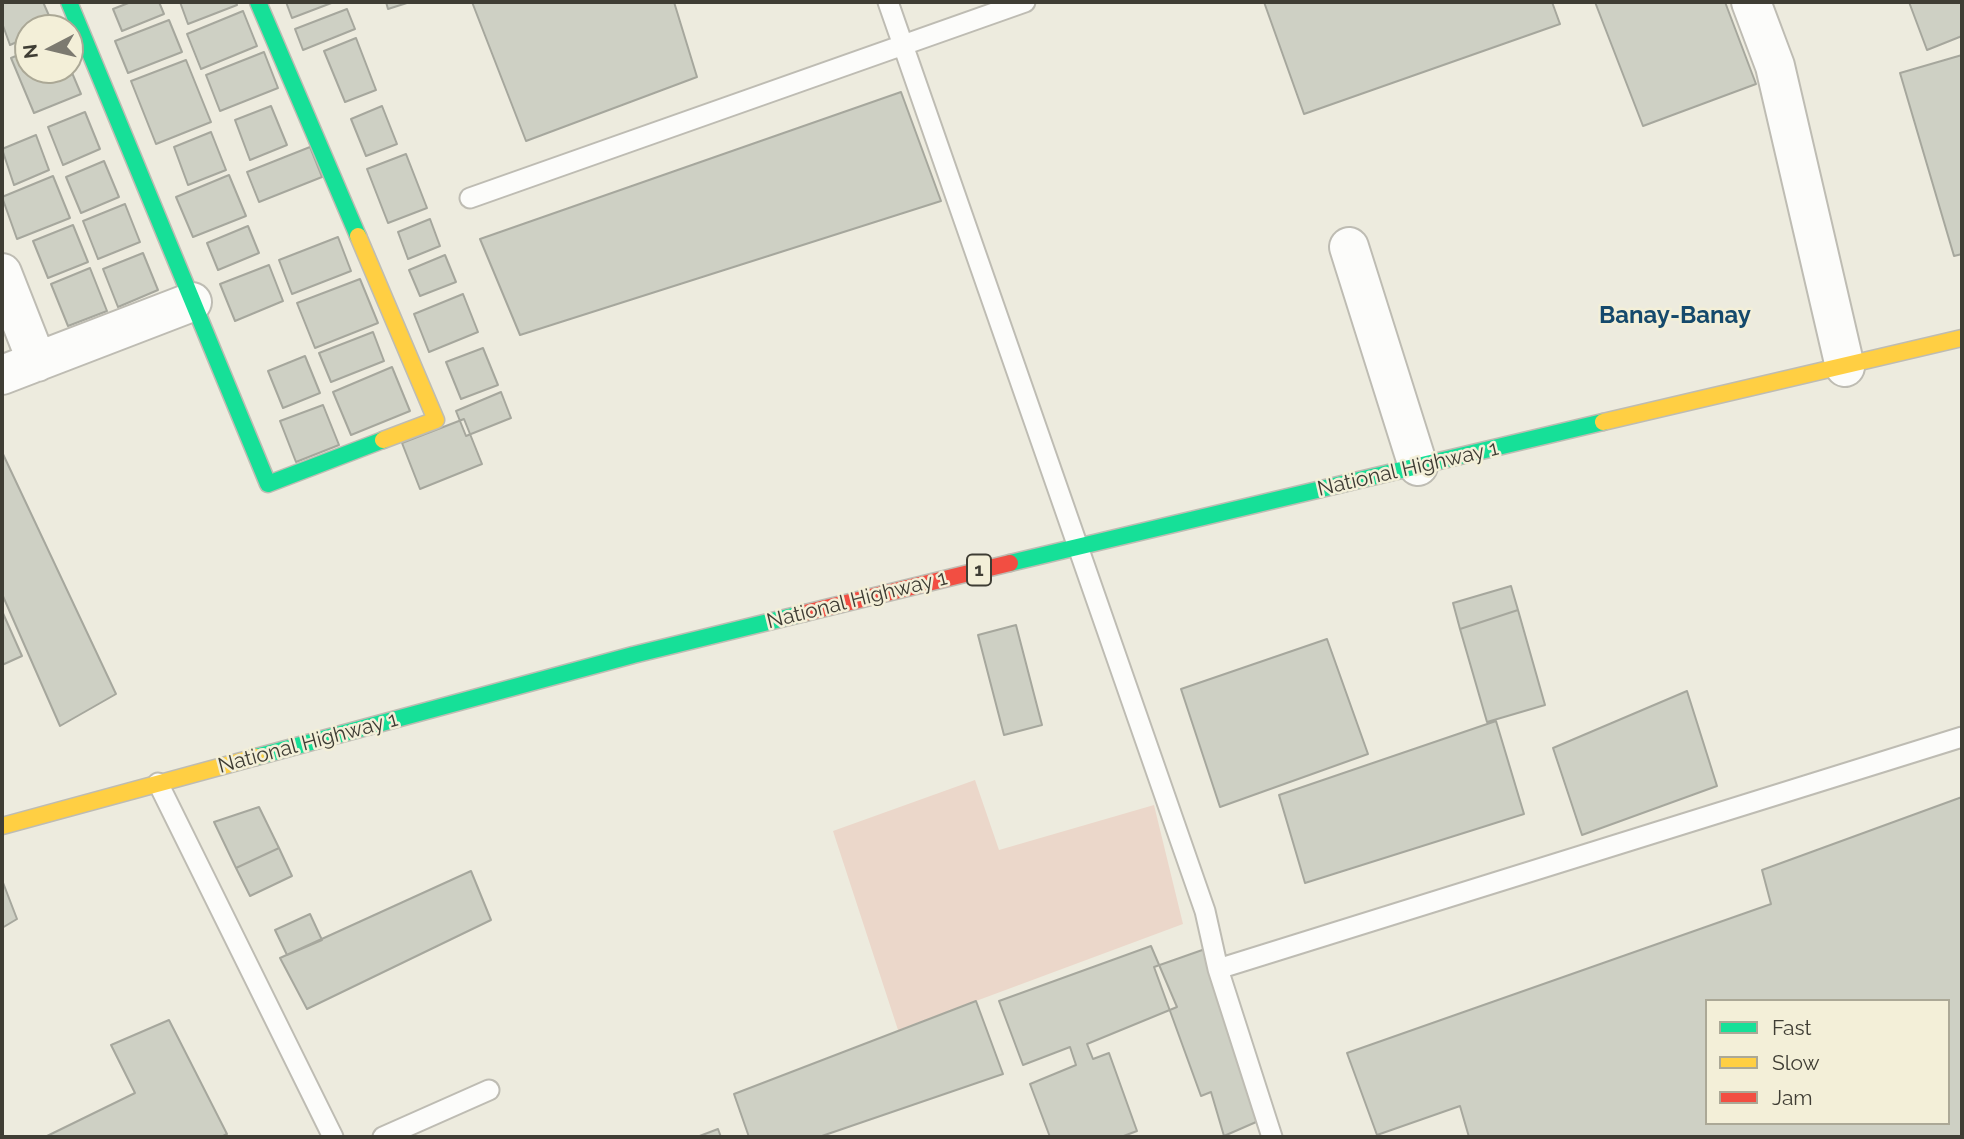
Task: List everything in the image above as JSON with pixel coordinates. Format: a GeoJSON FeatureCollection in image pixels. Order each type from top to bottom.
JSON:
{"type":"FeatureCollection","features":[{"type":"Feature","properties":{"kind":"main road"},"geometry":{"type":"LineString","coordinates":[[69,2],[268,484],[436,420],[258,2]]}},
{"type":"Feature","properties":{"kind":"main road","name":"National Highway 1"},"geometry":{"type":"LineString","coordinates":[[2,826],[633,655],[1079,546],[1962,338]]}},
{"type":"Feature","properties":{"kind":"street"},"geometry":{"type":"LineString","coordinates":[[1751,2],[1775,66],[1845,367]]}},
{"type":"Feature","properties":{"kind":"street"},"geometry":{"type":"LineString","coordinates":[[1349,247],[1418,466]]}},
{"type":"Feature","properties":{"kind":"street"},"geometry":{"type":"LineString","coordinates":[[2,273],[37,362]]}},
{"type":"Feature","properties":{"kind":"street"},"geometry":{"type":"LineString","coordinates":[[2,374],[192,302]]}},
{"type":"Feature","properties":{"kind":"lane"},"geometry":{"type":"LineString","coordinates":[[888,2],[1205,911],[1218,968],[1265,1135]]}},
{"type":"Feature","properties":{"kind":"lane"},"geometry":{"type":"LineString","coordinates":[[470,198],[1025,2]]}},
{"type":"Feature","properties":{"kind":"lane"},"geometry":{"type":"LineString","coordinates":[[1218,968],[1962,737]]}},
{"type":"Feature","properties":{"kind":"lane"},"geometry":{"type":"LineString","coordinates":[[158,783],[333,1137]]}},
{"type":"Feature","properties":{"kind":"lane"},"geometry":{"type":"LineString","coordinates":[[383,1137],[489,1090]]}},
{"type":"Feature","properties":{"kind":"shaded area"},"geometry":{"type":"Polygon","coordinates":[[[975,780],[999,850],[1154,805],[1183,924],[898,1030],[833,831],[975,780]]]}},
{"type":"Feature","properties":{"kind":"building"},"geometry":{"type":"Polygon","coordinates":[[[2,2],[43,2],[48,14],[14,14],[14,43],[10,45],[2,23],[2,2]]]}},
{"type":"Feature","properties":{"kind":"building"},"geometry":{"type":"Polygon","coordinates":[[[131,2],[159,2],[164,14],[122,31],[113,9],[131,2]]]}},
{"type":"Feature","properties":{"kind":"building"},"geometry":{"type":"Polygon","coordinates":[[[180,2],[236,2],[237,5],[188,24],[180,2]]]}},
{"type":"Feature","properties":{"kind":"building"},"geometry":{"type":"Polygon","coordinates":[[[286,2],[334,2],[292,18],[286,2]]]}},
{"type":"Feature","properties":{"kind":"building"},"geometry":{"type":"Polygon","coordinates":[[[386,2],[410,2],[388,9],[386,2]]]}},
{"type":"Feature","properties":{"kind":"building"},"geometry":{"type":"Polygon","coordinates":[[[472,2],[674,2],[697,77],[526,141],[472,2]]]}},
{"type":"Feature","properties":{"kind":"building"},"geometry":{"type":"Polygon","coordinates":[[[1264,2],[1552,2],[1560,24],[1304,114],[1264,2]]]}},
{"type":"Feature","properties":{"kind":"building"},"geometry":{"type":"Polygon","coordinates":[[[1595,2],[1725,2],[1756,84],[1643,126],[1595,2]]]}},
{"type":"Feature","properties":{"kind":"building"},"geometry":{"type":"Polygon","coordinates":[[[1909,2],[1962,2],[1962,36],[1927,50],[1909,2]]]}},
{"type":"Feature","properties":{"kind":"building"},"geometry":{"type":"Polygon","coordinates":[[[347,9],[355,29],[303,50],[295,29],[347,9]]]}},
{"type":"Feature","properties":{"kind":"building"},"geometry":{"type":"Polygon","coordinates":[[[243,11],[257,46],[201,69],[187,34],[243,11]]]}},
{"type":"Feature","properties":{"kind":"building"},"geometry":{"type":"Polygon","coordinates":[[[169,20],[182,52],[128,73],[115,41],[169,20]]]}},
{"type":"Feature","properties":{"kind":"building"},"geometry":{"type":"Polygon","coordinates":[[[356,38],[376,90],[345,102],[324,51],[356,38]]]}},
{"type":"Feature","properties":{"kind":"building"},"geometry":{"type":"Polygon","coordinates":[[[264,52],[278,88],[220,111],[206,75],[264,52]]]}},
{"type":"Feature","properties":{"kind":"building"},"geometry":{"type":"Polygon","coordinates":[[[1962,55],[1962,254],[1954,256],[1900,73],[1962,55]]]}},
{"type":"Feature","properties":{"kind":"building"},"geometry":{"type":"Polygon","coordinates":[[[186,60],[211,122],[156,144],[131,81],[186,60]]]}},
{"type":"Feature","properties":{"kind":"building"},"geometry":{"type":"Polygon","coordinates":[[[22,84],[77,84],[81,94],[34,113],[22,84]]]}},
{"type":"Feature","properties":{"kind":"building"},"geometry":{"type":"Polygon","coordinates":[[[901,92],[941,201],[520,335],[480,239],[901,92]]]}},
{"type":"Feature","properties":{"kind":"building"},"geometry":{"type":"Polygon","coordinates":[[[271,106],[287,145],[250,160],[235,120],[271,106]]]}},
{"type":"Feature","properties":{"kind":"building"},"geometry":{"type":"Polygon","coordinates":[[[382,106],[397,144],[366,156],[351,119],[382,106]]]}},
{"type":"Feature","properties":{"kind":"building"},"geometry":{"type":"Polygon","coordinates":[[[85,112],[100,149],[63,165],[48,127],[85,112]]]}},
{"type":"Feature","properties":{"kind":"building"},"geometry":{"type":"Polygon","coordinates":[[[211,132],[226,170],[188,185],[174,147],[211,132]]]}},
{"type":"Feature","properties":{"kind":"building"},"geometry":{"type":"Polygon","coordinates":[[[36,135],[49,170],[14,185],[2,149],[36,135]]]}},
{"type":"Feature","properties":{"kind":"building"},"geometry":{"type":"Polygon","coordinates":[[[310,147],[322,177],[259,202],[247,172],[310,147]]]}},
{"type":"Feature","properties":{"kind":"building"},"geometry":{"type":"Polygon","coordinates":[[[406,154],[427,208],[388,223],[367,169],[406,154]]]}},
{"type":"Feature","properties":{"kind":"building"},"geometry":{"type":"Polygon","coordinates":[[[104,161],[119,197],[81,213],[66,177],[104,161]]]}},
{"type":"Feature","properties":{"kind":"building"},"geometry":{"type":"Polygon","coordinates":[[[229,175],[246,216],[193,237],[176,197],[229,175]]]}},
{"type":"Feature","properties":{"kind":"building"},"geometry":{"type":"Polygon","coordinates":[[[53,176],[70,218],[17,239],[2,197],[53,176]]]}},
{"type":"Feature","properties":{"kind":"building"},"geometry":{"type":"Polygon","coordinates":[[[125,204],[140,242],[98,259],[83,221],[125,204]]]}},
{"type":"Feature","properties":{"kind":"building"},"geometry":{"type":"Polygon","coordinates":[[[430,219],[440,246],[408,259],[398,232],[430,219]]]}},
{"type":"Feature","properties":{"kind":"building"},"geometry":{"type":"Polygon","coordinates":[[[73,225],[88,262],[48,278],[33,241],[73,225]]]}},
{"type":"Feature","properties":{"kind":"building"},"geometry":{"type":"Polygon","coordinates":[[[248,226],[259,253],[218,270],[207,243],[248,226]]]}},
{"type":"Feature","properties":{"kind":"building"},"geometry":{"type":"Polygon","coordinates":[[[338,237],[351,271],[292,294],[279,260],[338,237]]]}},
{"type":"Feature","properties":{"kind":"building"},"geometry":{"type":"Polygon","coordinates":[[[143,253],[158,290],[118,307],[103,269],[143,253]]]}},
{"type":"Feature","properties":{"kind":"building"},"geometry":{"type":"Polygon","coordinates":[[[445,255],[456,282],[420,296],[409,270],[445,255]]]}},
{"type":"Feature","properties":{"kind":"building"},"geometry":{"type":"Polygon","coordinates":[[[269,265],[283,301],[235,321],[220,284],[269,265]]]}},
{"type":"Feature","properties":{"kind":"building"},"geometry":{"type":"Polygon","coordinates":[[[90,268],[107,311],[68,326],[51,284],[90,268]]]}},
{"type":"Feature","properties":{"kind":"building"},"geometry":{"type":"Polygon","coordinates":[[[360,279],[378,323],[315,348],[297,303],[360,279]]]}},
{"type":"Feature","properties":{"kind":"building"},"geometry":{"type":"Polygon","coordinates":[[[463,294],[478,332],[429,352],[414,314],[463,294]]]}},
{"type":"Feature","properties":{"kind":"building"},"geometry":{"type":"Polygon","coordinates":[[[373,332],[384,361],[331,382],[319,353],[373,332]]]}},
{"type":"Feature","properties":{"kind":"building"},"geometry":{"type":"Polygon","coordinates":[[[483,348],[498,385],[461,399],[446,362],[483,348]]]}},
{"type":"Feature","properties":{"kind":"building"},"geometry":{"type":"Polygon","coordinates":[[[305,356],[320,393],[283,408],[268,371],[305,356]]]}},
{"type":"Feature","properties":{"kind":"building"},"geometry":{"type":"Polygon","coordinates":[[[392,367],[410,411],[351,435],[333,392],[392,367]]]}},
{"type":"Feature","properties":{"kind":"building"},"geometry":{"type":"Polygon","coordinates":[[[501,392],[511,418],[466,436],[456,411],[501,392]]]}},
{"type":"Feature","properties":{"kind":"building"},"geometry":{"type":"Polygon","coordinates":[[[323,405],[339,445],[296,462],[280,421],[323,405]]]}},
{"type":"Feature","properties":{"kind":"building"},"geometry":{"type":"Polygon","coordinates":[[[464,419],[482,464],[420,489],[402,443],[464,419]]]}},
{"type":"Feature","properties":{"kind":"building"},"geometry":{"type":"Polygon","coordinates":[[[2,452],[116,694],[60,726],[2,594],[2,452]]]}},
{"type":"Feature","properties":{"kind":"building"},"geometry":{"type":"Polygon","coordinates":[[[1511,586],[1518,610],[1460,629],[1453,603],[1511,586]]]}},
{"type":"Feature","properties":{"kind":"building"},"geometry":{"type":"Polygon","coordinates":[[[1518,610],[1545,705],[1487,722],[1460,629],[1518,610]]]}},
{"type":"Feature","properties":{"kind":"building"},"geometry":{"type":"Polygon","coordinates":[[[2,611],[22,656],[2,665],[2,611]]]}},
{"type":"Feature","properties":{"kind":"building"},"geometry":{"type":"Polygon","coordinates":[[[1016,625],[1042,725],[1004,735],[978,635],[1016,625]]]}},
{"type":"Feature","properties":{"kind":"building"},"geometry":{"type":"Polygon","coordinates":[[[1327,639],[1368,754],[1220,807],[1181,689],[1327,639]]]}},
{"type":"Feature","properties":{"kind":"building"},"geometry":{"type":"Polygon","coordinates":[[[1687,691],[1717,786],[1582,835],[1553,748],[1687,691]]]}},
{"type":"Feature","properties":{"kind":"building"},"geometry":{"type":"Polygon","coordinates":[[[1496,721],[1524,814],[1305,883],[1279,795],[1496,721]]]}},
{"type":"Feature","properties":{"kind":"building"},"geometry":{"type":"Polygon","coordinates":[[[1962,797],[1962,1137],[1469,1137],[1460,1106],[1377,1135],[1347,1053],[1771,904],[1762,870],[1962,797]]]}},
{"type":"Feature","properties":{"kind":"building"},"geometry":{"type":"Polygon","coordinates":[[[259,807],[279,848],[236,868],[214,822],[259,807]]]}},
{"type":"Feature","properties":{"kind":"building"},"geometry":{"type":"Polygon","coordinates":[[[279,848],[292,876],[250,896],[236,868],[279,848]]]}},
{"type":"Feature","properties":{"kind":"building"},"geometry":{"type":"Polygon","coordinates":[[[471,871],[491,920],[307,1009],[280,958],[471,871]]]}},
{"type":"Feature","properties":{"kind":"building"},"geometry":{"type":"Polygon","coordinates":[[[2,880],[17,919],[2,928],[2,880]]]}},
{"type":"Feature","properties":{"kind":"building"},"geometry":{"type":"Polygon","coordinates":[[[310,914],[322,940],[287,955],[275,930],[310,914]]]}},
{"type":"Feature","properties":{"kind":"building"},"geometry":{"type":"Polygon","coordinates":[[[1151,946],[1177,1007],[1087,1044],[1093,1059],[1109,1053],[1137,1131],[1121,1137],[1050,1137],[1030,1084],[1076,1065],[1070,1047],[1023,1065],[999,1001],[1151,946]]]}},
{"type":"Feature","properties":{"kind":"building"},"geometry":{"type":"Polygon","coordinates":[[[1208,948],[1263,1119],[1224,1136],[1211,1092],[1201,1096],[1154,967],[1208,948]]]}},
{"type":"Feature","properties":{"kind":"building"},"geometry":{"type":"Polygon","coordinates":[[[976,1001],[1003,1074],[819,1137],[749,1137],[734,1094],[976,1001]]]}},
{"type":"Feature","properties":{"kind":"building"},"geometry":{"type":"Polygon","coordinates":[[[169,1020],[227,1134],[221,1137],[45,1137],[135,1093],[111,1045],[169,1020]]]}},
{"type":"Feature","properties":{"kind":"building"},"geometry":{"type":"Polygon","coordinates":[[[718,1129],[721,1137],[697,1137],[718,1129]]]}},
{"type":"Feature","properties":{"kind":"traffic: fast"},"geometry":{"type":"LineString","coordinates":[[69,2],[268,484],[383,440]]}},
{"type":"Feature","properties":{"kind":"traffic: fast"},"geometry":{"type":"LineString","coordinates":[[258,2],[358,236]]}},
{"type":"Feature","properties":{"kind":"traffic: fast"},"geometry":{"type":"LineString","coordinates":[[1010,563],[1603,422]]}},
{"type":"Feature","properties":{"kind":"traffic: fast"},"geometry":{"type":"LineString","coordinates":[[256,757],[633,655],[805,613]]}},
{"type":"Feature","properties":{"kind":"traffic: slow"},"geometry":{"type":"LineString","coordinates":[[358,236],[436,420],[383,440]]}},
{"type":"Feature","properties":{"kind":"traffic: slow"},"geometry":{"type":"LineString","coordinates":[[1603,422],[1962,338]]}},
{"type":"Feature","properties":{"kind":"traffic: slow"},"geometry":{"type":"LineString","coordinates":[[2,826],[256,757]]}},
{"type":"Feature","properties":{"kind":"traffic: jam"},"geometry":{"type":"LineString","coordinates":[[805,613],[1010,563]]}},
{"type":"Feature","properties":{"kind":"district","name":"Banay-Banay"},"geometry":{"type":"Point","coordinates":[1675,316]}}]}
